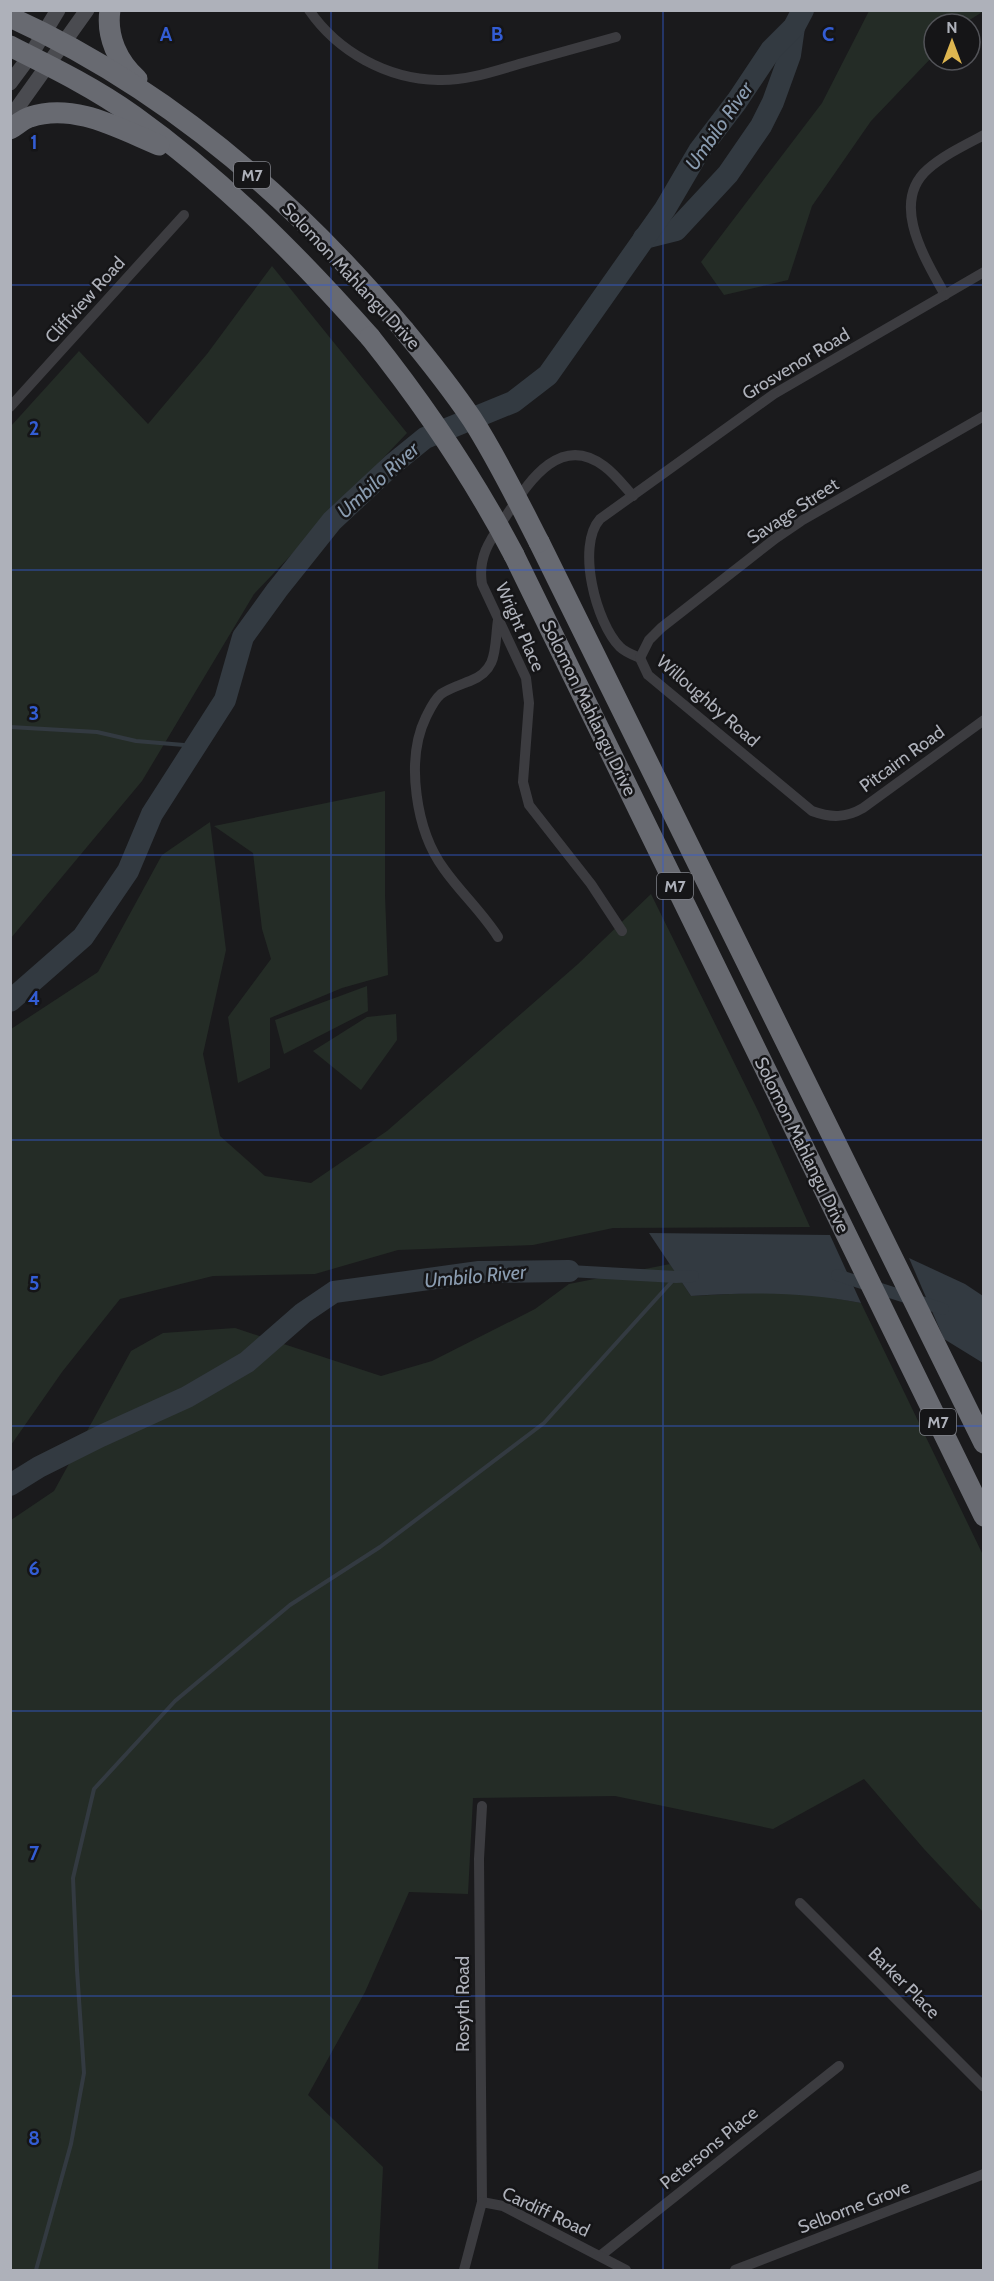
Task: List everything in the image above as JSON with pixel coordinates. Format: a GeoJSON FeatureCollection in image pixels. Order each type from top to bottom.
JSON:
{"type":"FeatureCollection","features":[{"type":"Feature","properties":{"kind":"highway"},"geometry":{"type":"LineString","coordinates":[[110,10],[111,37],[118,57],[128,71],[174,112]]}},
{"type":"Feature","properties":{"kind":"highway","name":"Solomon Mahlangu Drive"},"geometry":{"type":"LineString","coordinates":[[10,17],[110,70],[174,112],[226,153],[313,230],[430,361],[472,420],[503,472],[539,542],[984,1443]]}},
{"type":"Feature","properties":{"kind":"highway","name":"Solomon Mahlangu Drive"},"geometry":{"type":"LineString","coordinates":[[10,46],[90,88],[133,116],[218,182],[309,269],[370,337],[458,458],[490,509],[514,555],[984,1516]]}},
{"type":"Feature","properties":{"kind":"highway"},"geometry":{"type":"LineString","coordinates":[[10,129],[28,118],[46,113],[86,116],[187,157]]}},
{"type":"Feature","properties":{"kind":"main road"},"geometry":{"type":"LineString","coordinates":[[10,118],[39,61],[44,34],[58,10]]}},
{"type":"Feature","properties":{"kind":"main road"},"geometry":{"type":"LineString","coordinates":[[10,82],[64,44],[87,10]]}},
{"type":"Feature","properties":{"kind":"street"},"geometry":{"type":"LineString","coordinates":[[309,10],[332,37],[368,62],[405,76],[429,80],[453,80],[481,75],[616,37]]}},
{"type":"Feature","properties":{"kind":"street"},"geometry":{"type":"LineString","coordinates":[[945,295],[920,248],[914,231],[912,197],[916,184],[928,169],[984,135]]}},
{"type":"Feature","properties":{"kind":"street","name":"Cliffview Road"},"geometry":{"type":"LineString","coordinates":[[10,407],[184,215]]}},
{"type":"Feature","properties":{"kind":"street","name":"Grosvenor Road"},"geometry":{"type":"LineString","coordinates":[[633,496],[712,436],[774,394],[984,272]]}},
{"type":"Feature","properties":{"kind":"street","name":"Savage Street"},"geometry":{"type":"LineString","coordinates":[[640,658],[649,640],[661,628],[776,538],[801,521],[984,416]]}},
{"type":"Feature","properties":{"kind":"street","name":"Wright Place"},"geometry":{"type":"LineString","coordinates":[[622,931],[591,884],[529,804],[523,782],[529,692],[522,667],[482,584],[481,563],[485,548],[536,473],[558,459],[580,456],[604,465],[633,496]]}},
{"type":"Feature","properties":{"kind":"street","name":"Willoughby Road"},"geometry":{"type":"LineString","coordinates":[[633,496],[597,522],[591,535],[589,570],[592,588],[615,641],[627,652],[640,658],[648,675],[812,811],[836,817]]}},
{"type":"Feature","properties":{"kind":"street"},"geometry":{"type":"LineString","coordinates":[[498,620],[490,667],[482,676],[449,689],[435,700],[423,724],[414,767],[418,805],[437,858],[443,869],[481,912],[498,937]]}},
{"type":"Feature","properties":{"kind":"street","name":"Pitcairn Road"},"geometry":{"type":"LineString","coordinates":[[836,817],[852,814],[863,808],[984,720]]}},
{"type":"Feature","properties":{"kind":"street","name":"Rosyth Road"},"geometry":{"type":"LineString","coordinates":[[482,1806],[478,1859],[482,2202]]}},
{"type":"Feature","properties":{"kind":"street","name":"Barker Place"},"geometry":{"type":"LineString","coordinates":[[800,1903],[984,2088]]}},
{"type":"Feature","properties":{"kind":"street","name":"Petersons Place"},"geometry":{"type":"LineString","coordinates":[[600,2256],[839,2066]]}},
{"type":"Feature","properties":{"kind":"street","name":"Selborne Grove"},"geometry":{"type":"LineString","coordinates":[[735,2271],[984,2174]]}},
{"type":"Feature","properties":{"kind":"street","name":"Cardiff Road"},"geometry":{"type":"LineString","coordinates":[[464,2271],[482,2202],[503,2206],[626,2271]]}},
{"type":"Feature","properties":{"kind":"shaded area"},"geometry":{"type":"Polygon","coordinates":[[[869,11],[984,11],[922,12],[922,68],[871,121],[812,206],[788,280],[724,295],[701,262],[822,103],[869,11]]]}},
{"type":"Feature","properties":{"kind":"shaded area"},"geometry":{"type":"Polygon","coordinates":[[[272,266],[407,433],[254,594],[142,781],[11,938],[11,426],[79,351],[148,424],[207,354],[272,266]]]}},
{"type":"Feature","properties":{"kind":"shaded area"},"geometry":{"type":"Polygon","coordinates":[[[385,791],[388,975],[342,988],[270,1018],[270,1068],[238,1083],[228,1017],[271,959],[262,929],[253,853],[214,826],[385,791]]]}},
{"type":"Feature","properties":{"kind":"shaded area"},"geometry":{"type":"Polygon","coordinates":[[[210,822],[226,950],[203,1054],[220,1136],[265,1176],[311,1183],[387,1131],[578,964],[651,894],[759,1113],[810,1227],[613,1228],[533,1245],[398,1250],[315,1274],[213,1276],[120,1299],[62,1372],[11,1445],[11,1029],[98,972],[162,855],[210,822]]]}},
{"type":"Feature","properties":{"kind":"shaded area"},"geometry":{"type":"Polygon","coordinates":[[[367,986],[368,1011],[284,1054],[275,1020],[367,986]]]}},
{"type":"Feature","properties":{"kind":"shaded area"},"geometry":{"type":"Polygon","coordinates":[[[396,1014],[397,1040],[361,1090],[313,1051],[367,1017],[396,1014]]]}},
{"type":"Feature","properties":{"kind":"shaded area"},"geometry":{"type":"Polygon","coordinates":[[[649,1233],[830,1235],[861,1303],[776,1294],[691,1296],[649,1233]]]}},
{"type":"Feature","properties":{"kind":"shaded area"},"geometry":{"type":"Polygon","coordinates":[[[909,1258],[965,1284],[983,1296],[983,1363],[944,1339],[909,1258]]]}},
{"type":"Feature","properties":{"kind":"shaded area"},"geometry":{"type":"Polygon","coordinates":[[[670,1264],[691,1296],[768,1292],[823,1296],[861,1303],[983,1555],[983,1912],[924,1849],[864,1779],[773,1829],[615,1796],[473,1798],[468,1894],[409,1892],[365,1992],[308,2095],[383,2167],[378,2270],[11,2270],[11,1520],[54,1491],[131,1351],[163,1333],[235,1328],[381,1376],[432,1361],[535,1309],[569,1284],[670,1264]]]}},
{"type":"Feature","properties":{"kind":"waterway","name":"Umbilo River"},"geometry":{"type":"LineString","coordinates":[[10,1001],[83,937],[128,871],[152,814],[225,700],[243,637],[332,521],[393,464],[425,438],[513,402],[548,375],[665,209],[699,151],[737,101],[771,50],[794,27],[803,10]]}},
{"type":"Feature","properties":{"kind":"waterway"},"geometry":{"type":"LineString","coordinates":[[644,238],[676,230],[728,174],[761,126],[773,102],[790,55],[794,27]]}},
{"type":"Feature","properties":{"kind":"waterway"},"geometry":{"type":"LineString","coordinates":[[10,727],[97,732],[136,741],[196,746]]}},
{"type":"Feature","properties":{"kind":"waterway","name":"Umbilo River"},"geometry":{"type":"LineString","coordinates":[[569,1271],[693,1276]]}},
{"type":"Feature","properties":{"kind":"waterway","name":"Umbilo River"},"geometry":{"type":"LineString","coordinates":[[10,1485],[39,1467],[101,1436],[187,1397],[247,1362],[303,1313],[334,1292],[479,1272],[569,1271]]}},
{"type":"Feature","properties":{"kind":"waterway","name":"Umbilo River"},"geometry":{"type":"LineString","coordinates":[[837,1275],[943,1309]]}},
{"type":"Feature","properties":{"kind":"waterway"},"geometry":{"type":"LineString","coordinates":[[36,2270],[71,2144],[84,2073],[73,1878],[94,1789],[175,1701],[290,1605],[380,1547],[544,1423],[676,1277]]}}]}
